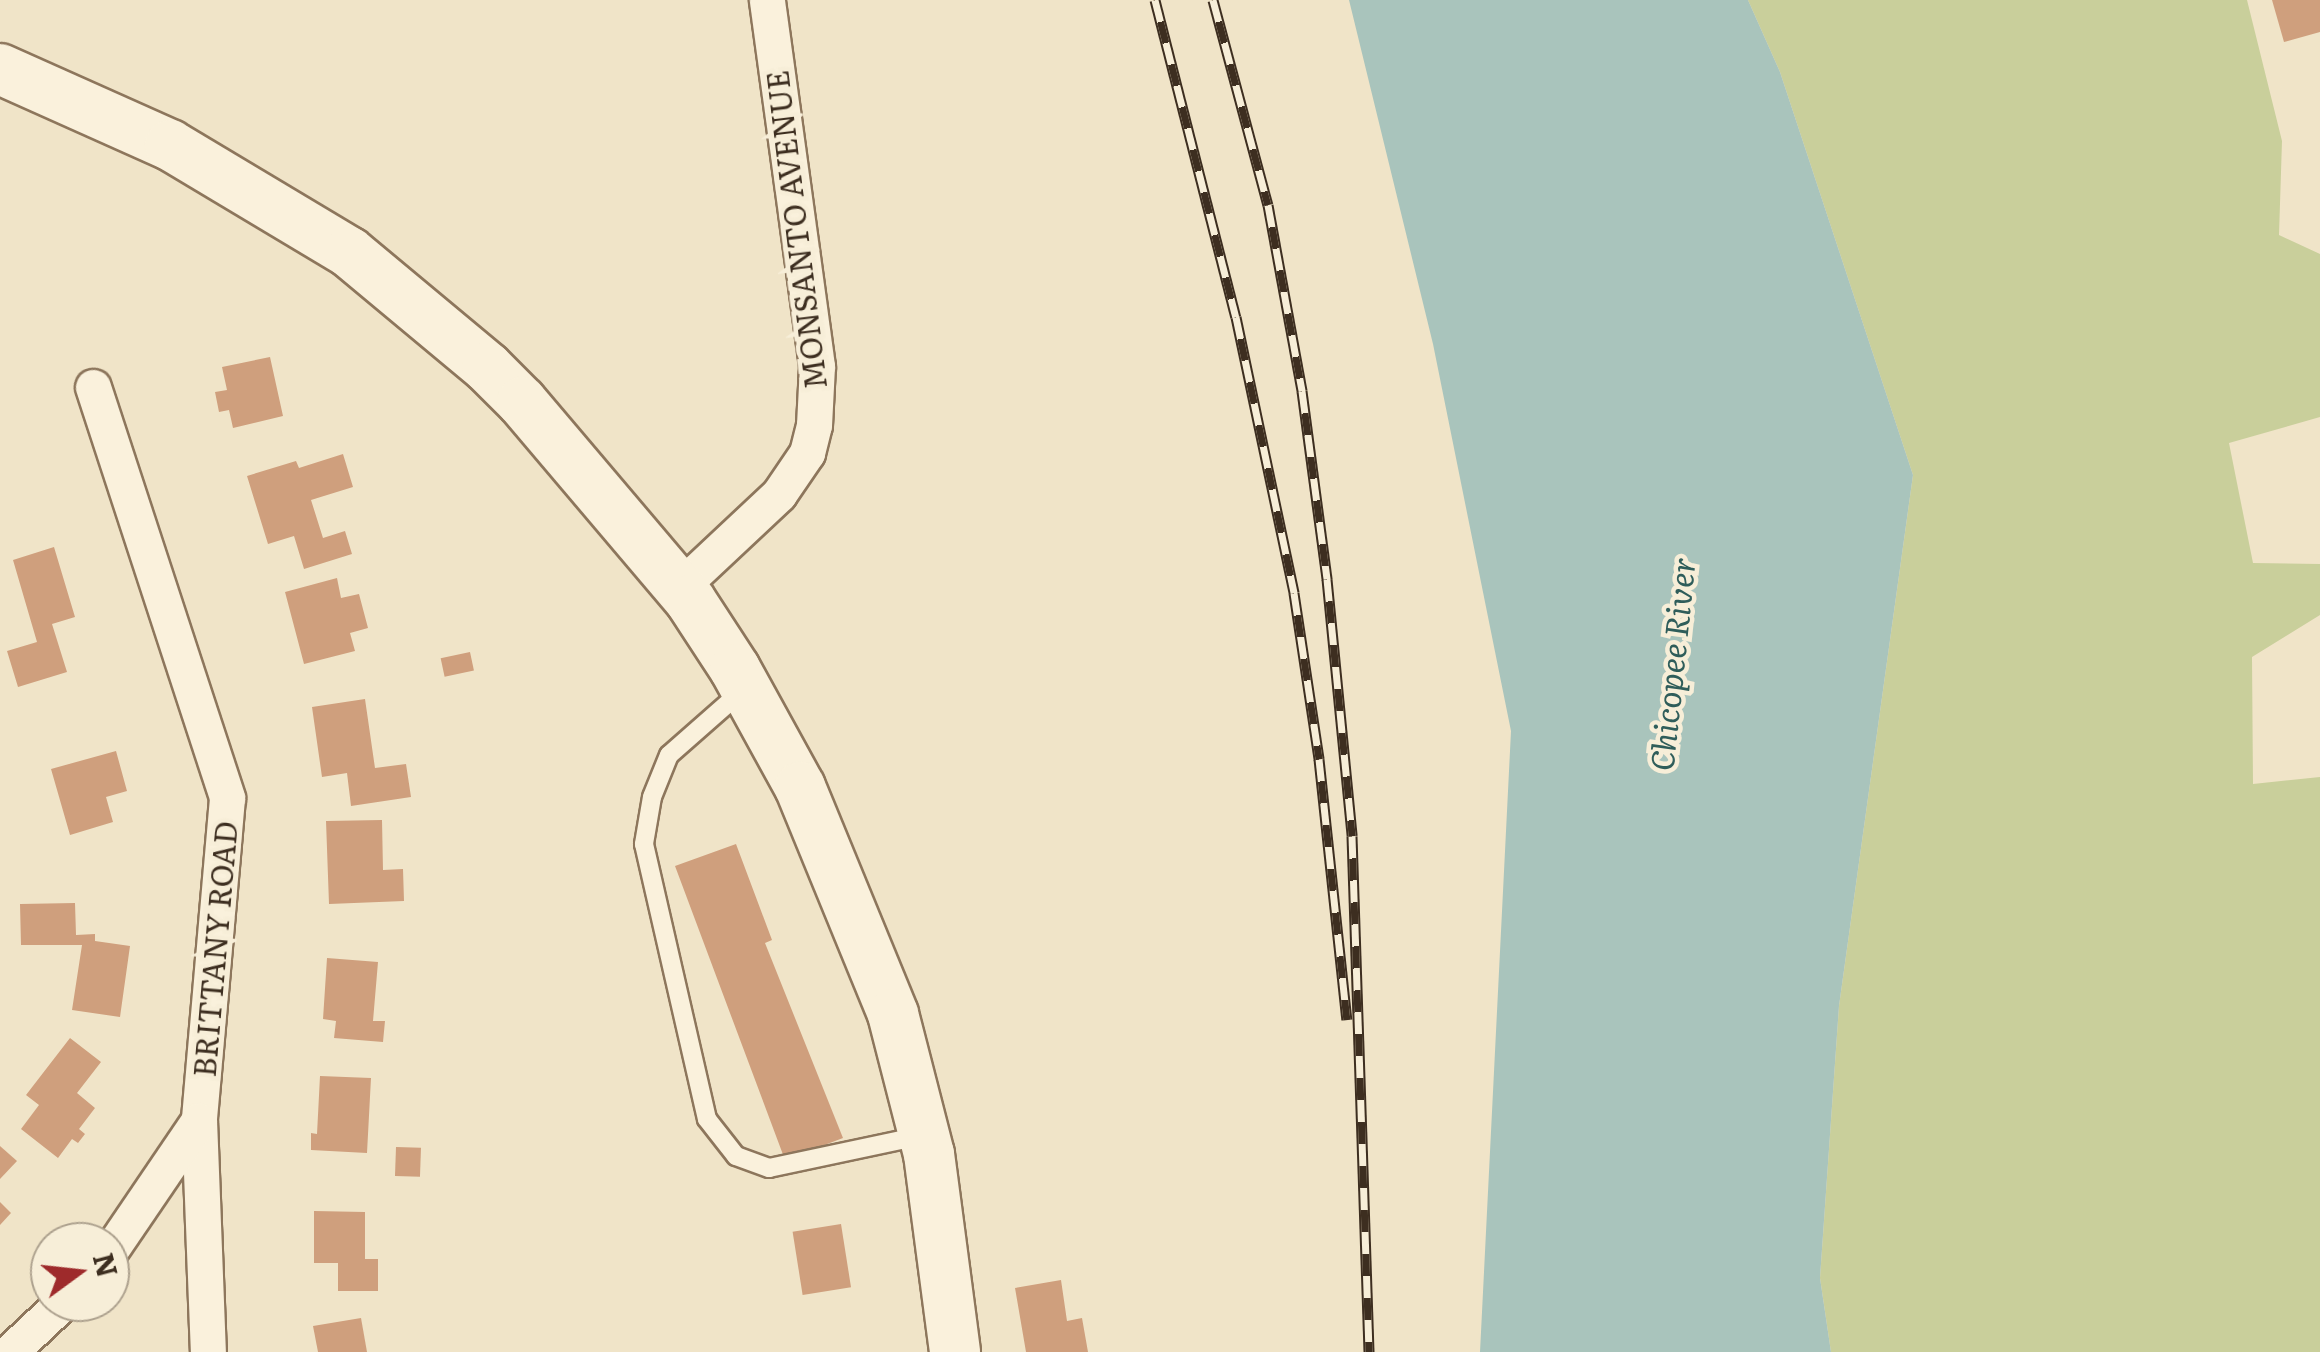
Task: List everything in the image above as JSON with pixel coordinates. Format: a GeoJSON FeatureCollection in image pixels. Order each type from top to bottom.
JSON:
{"type":"FeatureCollection","features":[{"type":"Feature","properties":{"kind":"main road"},"geometry":{"type":"LineString","coordinates":[[0,69],[170,145],[349,252],[487,367],[522,402],[680,587],[746,688],[800,787],[892,1014],[924,1135],[955,1352]]}},
{"type":"Feature","properties":{"kind":"street","name":"MONSANTO AVENUE"},"geometry":{"type":"LineString","coordinates":[[680,587],[779,494],[807,453],[814,426],[817,366],[767,0]]}},
{"type":"Feature","properties":{"kind":"street","name":"BRITTANY ROAD"},"geometry":{"type":"LineString","coordinates":[[93,387],[227,798],[199,1120],[208,1352]]}},
{"type":"Feature","properties":{"kind":"street"},"geometry":{"type":"LineString","coordinates":[[130,1222],[199,1120]]}},
{"type":"Feature","properties":{"kind":"street"},"geometry":{"type":"LineString","coordinates":[[10,1352],[42,1322]]}},
{"type":"Feature","properties":{"kind":"lane"},"geometry":{"type":"LineString","coordinates":[[746,688],[670,755],[652,797],[644,844],[708,1119],[736,1156],[769,1168],[924,1135]]}},
{"type":"Feature","properties":{"kind":"green space"},"geometry":{"type":"Polygon","coordinates":[[[1748,0],[2247,0],[2282,141],[2279,235],[2320,254],[2320,417],[2229,443],[2253,563],[2320,564],[2320,615],[2252,657],[2253,784],[2320,777],[2320,1352],[1831,1352],[1820,1278],[1839,1006],[1913,475],[1780,72],[1748,0]]]}},
{"type":"Feature","properties":{"kind":"water","name":"Chicopee River"},"geometry":{"type":"Polygon","coordinates":[[[1349,0],[1748,0],[1780,72],[1913,475],[1839,1006],[1820,1278],[1831,1352],[1480,1352],[1511,731],[1433,344],[1349,0]]]}},
{"type":"Feature","properties":{"kind":"building"},"geometry":{"type":"Polygon","coordinates":[[[2272,0],[2320,0],[2320,32],[2284,42],[2272,0]]]}},
{"type":"Feature","properties":{"kind":"building"},"geometry":{"type":"Polygon","coordinates":[[[270,357],[283,416],[233,428],[229,410],[219,412],[215,392],[227,390],[222,367],[270,357]]]}},
{"type":"Feature","properties":{"kind":"building"},"geometry":{"type":"Polygon","coordinates":[[[343,454],[353,487],[311,500],[323,538],[345,531],[352,554],[304,569],[294,536],[268,544],[247,476],[296,461],[299,468],[343,454]]]}},
{"type":"Feature","properties":{"kind":"building"},"geometry":{"type":"Polygon","coordinates":[[[54,547],[75,617],[52,624],[67,672],[18,687],[7,651],[37,642],[13,560],[54,547]]]}},
{"type":"Feature","properties":{"kind":"building"},"geometry":{"type":"Polygon","coordinates":[[[337,578],[341,598],[359,594],[368,628],[350,633],[355,651],[304,664],[285,592],[337,578]]]}},
{"type":"Feature","properties":{"kind":"building"},"geometry":{"type":"Polygon","coordinates":[[[470,652],[474,671],[445,677],[441,658],[470,652]]]}},
{"type":"Feature","properties":{"kind":"building"},"geometry":{"type":"Polygon","coordinates":[[[365,699],[375,768],[406,764],[411,797],[351,806],[347,773],[322,777],[312,707],[365,699]]]}},
{"type":"Feature","properties":{"kind":"building"},"geometry":{"type":"Polygon","coordinates":[[[116,751],[127,791],[106,797],[113,822],[70,835],[51,769],[116,751]]]}},
{"type":"Feature","properties":{"kind":"building"},"geometry":{"type":"Polygon","coordinates":[[[382,820],[383,870],[403,869],[404,901],[329,904],[326,821],[382,820]]]}},
{"type":"Feature","properties":{"kind":"building"},"geometry":{"type":"Polygon","coordinates":[[[736,844],[772,940],[765,943],[843,1138],[785,1160],[675,866],[736,844]]]}},
{"type":"Feature","properties":{"kind":"building"},"geometry":{"type":"Polygon","coordinates":[[[75,903],[76,935],[95,934],[95,941],[130,946],[120,1017],[72,1010],[82,945],[21,945],[20,904],[75,903]]]}},
{"type":"Feature","properties":{"kind":"building"},"geometry":{"type":"Polygon","coordinates":[[[327,958],[378,962],[373,1021],[385,1021],[383,1042],[334,1038],[336,1021],[323,1019],[327,958]]]}},
{"type":"Feature","properties":{"kind":"building"},"geometry":{"type":"Polygon","coordinates":[[[70,1038],[101,1062],[77,1093],[95,1108],[79,1129],[85,1134],[78,1143],[72,1139],[58,1158],[21,1129],[39,1105],[26,1095],[70,1038]]]}},
{"type":"Feature","properties":{"kind":"building"},"geometry":{"type":"Polygon","coordinates":[[[320,1076],[371,1078],[367,1153],[311,1150],[311,1133],[317,1134],[320,1076]]]}},
{"type":"Feature","properties":{"kind":"building"},"geometry":{"type":"Polygon","coordinates":[[[0,1146],[17,1161],[0,1179],[0,1146]]]}},
{"type":"Feature","properties":{"kind":"building"},"geometry":{"type":"Polygon","coordinates":[[[396,1147],[421,1148],[420,1177],[395,1176],[396,1147]]]}},
{"type":"Feature","properties":{"kind":"building"},"geometry":{"type":"Polygon","coordinates":[[[0,1202],[11,1213],[0,1225],[0,1202]]]}},
{"type":"Feature","properties":{"kind":"building"},"geometry":{"type":"Polygon","coordinates":[[[314,1211],[365,1212],[365,1259],[378,1259],[378,1291],[338,1291],[338,1263],[314,1263],[314,1211]]]}},
{"type":"Feature","properties":{"kind":"building"},"geometry":{"type":"Polygon","coordinates":[[[841,1224],[851,1287],[803,1295],[793,1232],[841,1224]]]}},
{"type":"Feature","properties":{"kind":"building"},"geometry":{"type":"Polygon","coordinates":[[[1061,1280],[1067,1321],[1082,1318],[1088,1352],[1026,1352],[1015,1288],[1061,1280]]]}},
{"type":"Feature","properties":{"kind":"building"},"geometry":{"type":"Polygon","coordinates":[[[361,1318],[367,1352],[318,1352],[313,1326],[361,1318]]]}},
{"type":"Feature","properties":{"kind":"railway"},"geometry":{"type":"LineString","coordinates":[[1155,0],[1236,317],[1294,593],[1319,759],[1347,1020]]}},
{"type":"Feature","properties":{"kind":"railway"},"geometry":{"type":"LineString","coordinates":[[1213,0],[1268,205],[1302,391],[1327,579],[1352,836],[1369,1352]]}}]}
